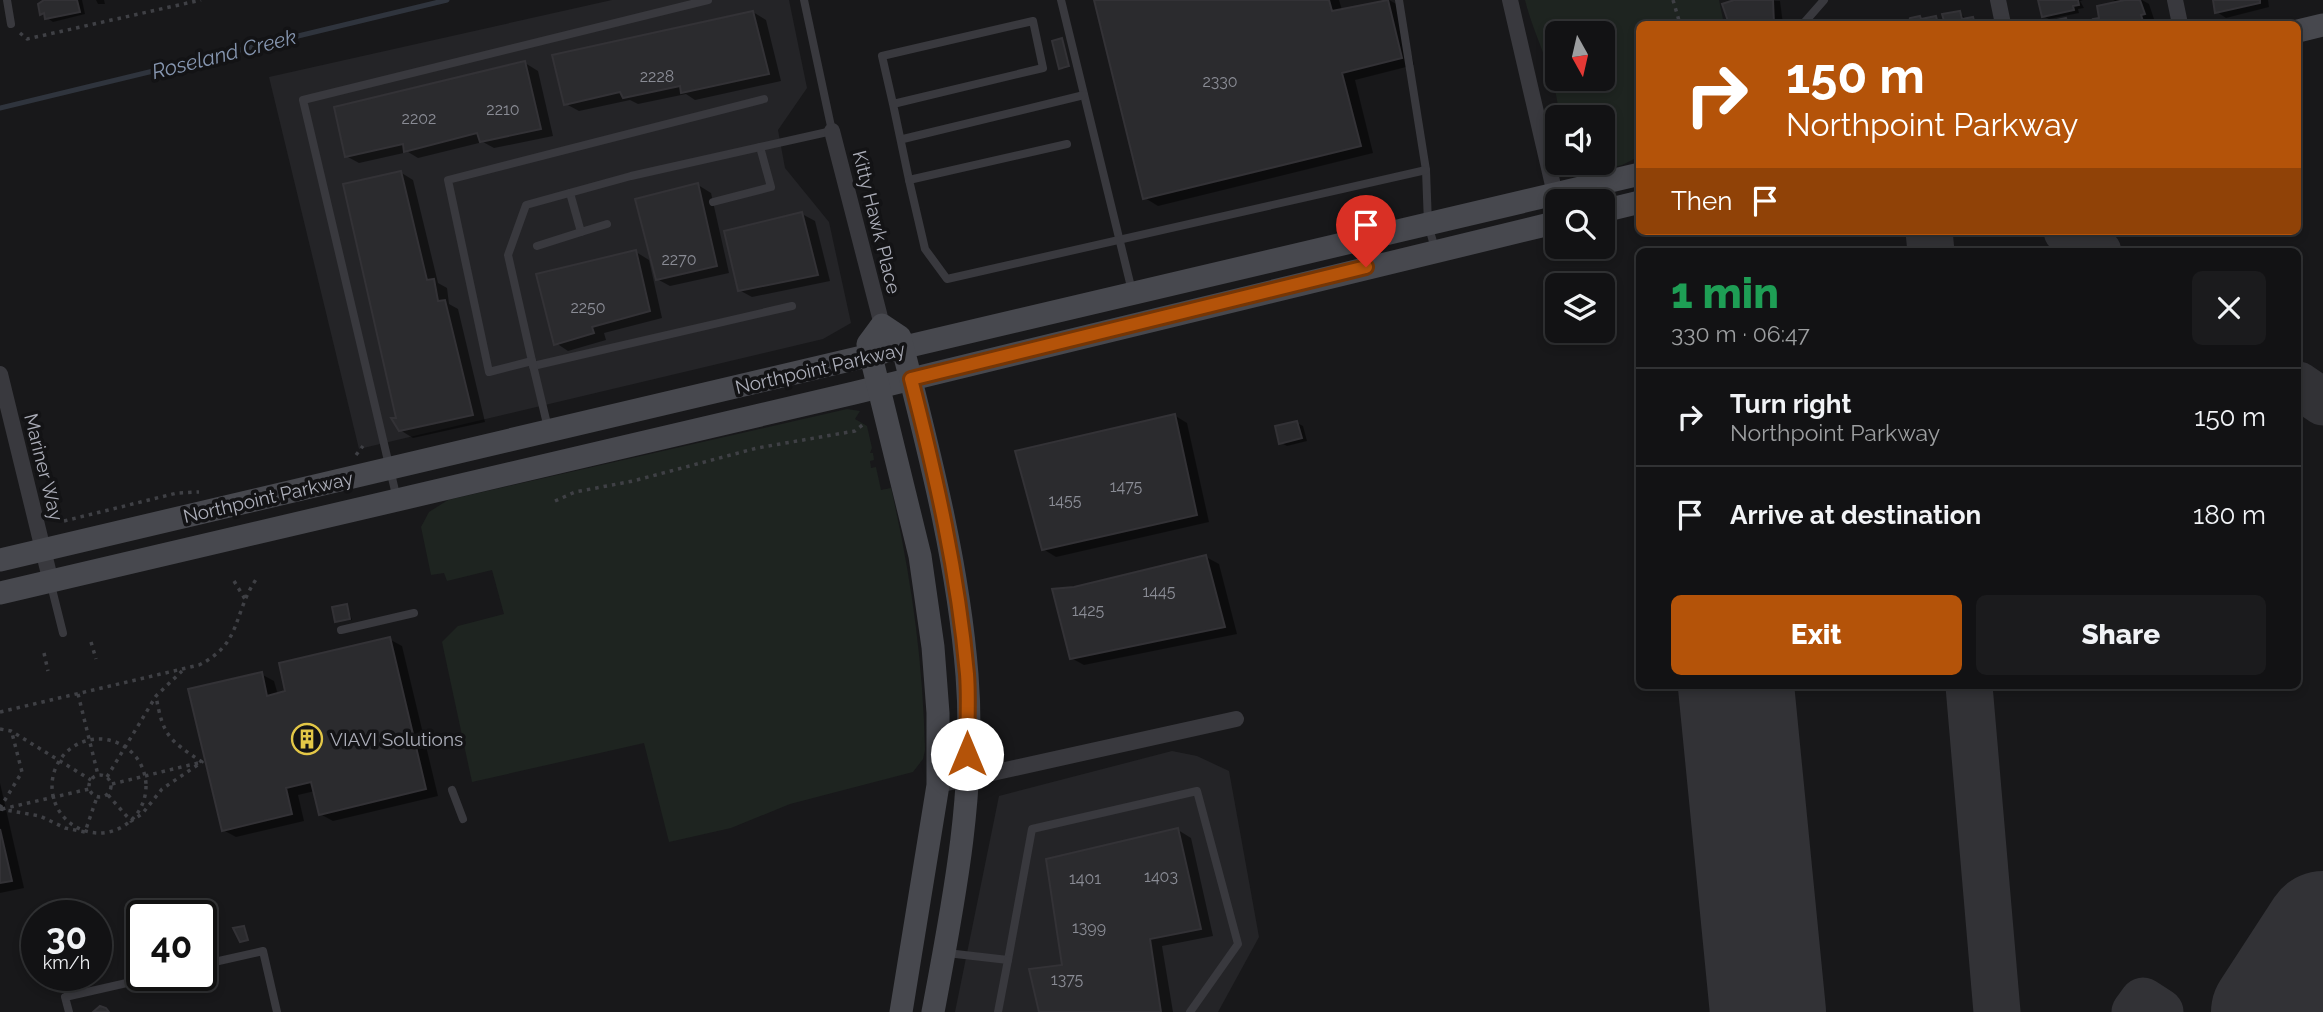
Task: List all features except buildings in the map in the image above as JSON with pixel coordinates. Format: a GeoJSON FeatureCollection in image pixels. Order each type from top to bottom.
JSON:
{"type":"FeatureCollection","features":[{"type":"Feature","properties":{"kind":"street"},"geometry":{"type":"LineString","coordinates":[[1510,0],[1554,189]]}},
{"type":"Feature","properties":{"kind":"street"},"geometry":{"type":"LineString","coordinates":[[1998,0],[2002,21]]}},
{"type":"Feature","properties":{"kind":"street"},"geometry":{"type":"LineString","coordinates":[[2175,0],[2179,21]]}},
{"type":"Feature","properties":{"kind":"street"},"geometry":{"type":"LineString","coordinates":[[2301,30],[2323,25]]}},
{"type":"Feature","properties":{"kind":"street","name":"Kitty Hawk Place"},"geometry":{"type":"LineString","coordinates":[[832,131],[882,325]]}},
{"type":"Feature","properties":{"kind":"street","name":"Northpoint Parkway"},"geometry":{"type":"LineString","coordinates":[[1576,189],[1636,175]]}},
{"type":"Feature","properties":{"kind":"street","name":"Northpoint Parkway"},"geometry":{"type":"LineString","coordinates":[[0,593],[47,567],[390,469],[1545,196]]}},
{"type":"Feature","properties":{"kind":"street"},"geometry":{"type":"LineString","coordinates":[[1615,208],[1636,203]]}},
{"type":"Feature","properties":{"kind":"street","name":"Northpoint Parkway"},"geometry":{"type":"LineString","coordinates":[[0,560],[47,567],[397,499],[878,387],[1545,225]]}},
{"type":"Feature","properties":{"kind":"street"},"geometry":{"type":"LineString","coordinates":[[901,1012],[939,785],[933,647],[920,556],[868,344],[882,325],[900,337],[943,511],[957,590],[967,676],[967,779],[959,873],[933,1012]]}},
{"type":"Feature","properties":{"kind":"street","name":"Mariner Way"},"geometry":{"type":"LineString","coordinates":[[0,374],[47,567]]}},
{"type":"Feature","properties":{"kind":"street"},"geometry":{"type":"LineString","coordinates":[[939,785],[1236,719]]}},
{"type":"Feature","properties":{"kind":"lane"},"geometry":{"type":"LineString","coordinates":[[7,0],[11,24]]}},
{"type":"Feature","properties":{"kind":"lane"},"geometry":{"type":"LineString","coordinates":[[397,499],[303,100],[708,0]]}},
{"type":"Feature","properties":{"kind":"lane"},"geometry":{"type":"LineString","coordinates":[[549,430],[509,255],[526,205],[832,131],[804,0]]}},
{"type":"Feature","properties":{"kind":"lane"},"geometry":{"type":"LineString","coordinates":[[1061,0],[1133,294]]}},
{"type":"Feature","properties":{"kind":"lane"},"geometry":{"type":"LineString","coordinates":[[1399,0],[1426,170],[1428,224],[1435,251]]}},
{"type":"Feature","properties":{"kind":"lane"},"geometry":{"type":"LineString","coordinates":[[1806,21],[1824,0]]}},
{"type":"Feature","properties":{"kind":"lane"},"geometry":{"type":"LineString","coordinates":[[893,104],[1043,68],[1033,21],[881,56],[925,249],[947,279],[1426,170]]}},
{"type":"Feature","properties":{"kind":"lane"},"geometry":{"type":"LineString","coordinates":[[902,139],[1084,95]]}},
{"type":"Feature","properties":{"kind":"lane"},"geometry":{"type":"LineString","coordinates":[[764,99],[449,180],[489,372],[792,306]]}},
{"type":"Feature","properties":{"kind":"lane"},"geometry":{"type":"LineString","coordinates":[[909,180],[1066,144]]}},
{"type":"Feature","properties":{"kind":"lane"},"geometry":{"type":"LineString","coordinates":[[713,202],[771,187],[760,147]]}},
{"type":"Feature","properties":{"kind":"lane"},"geometry":{"type":"LineString","coordinates":[[569,193],[581,232]]}},
{"type":"Feature","properties":{"kind":"lane"},"geometry":{"type":"LineString","coordinates":[[537,246],[607,225]]}},
{"type":"Feature","properties":{"kind":"lane"},"geometry":{"type":"LineString","coordinates":[[47,567],[63,633]]}},
{"type":"Feature","properties":{"kind":"lane"},"geometry":{"type":"LineString","coordinates":[[341,630],[414,613]]}},
{"type":"Feature","properties":{"kind":"lane"},"geometry":{"type":"LineString","coordinates":[[452,790],[463,819]]}},
{"type":"Feature","properties":{"kind":"lane"},"geometry":{"type":"LineString","coordinates":[[998,1012],[1032,829],[1197,791],[1238,944],[1190,1012]]}},
{"type":"Feature","properties":{"kind":"lane"},"geometry":{"type":"LineString","coordinates":[[217,961],[263,951],[277,1012]]}},
{"type":"Feature","properties":{"kind":"lane"},"geometry":{"type":"LineString","coordinates":[[944,952],[1008,960]]}},
{"type":"Feature","properties":{"kind":"lane"},"geometry":{"type":"LineString","coordinates":[[69,1012],[65,997],[126,983]]}},
{"type":"Feature","properties":{"kind":"path"},"geometry":{"type":"LineString","coordinates":[[11,24],[27,39],[201,0]]}},
{"type":"Feature","properties":{"kind":"path"},"geometry":{"type":"LineString","coordinates":[[1672,0],[1679,21]]}},
{"type":"Feature","properties":{"kind":"path"},"geometry":{"type":"LineString","coordinates":[[555,501],[575,492],[633,481],[757,448],[855,431],[866,422]]}},
{"type":"Feature","properties":{"kind":"path"},"geometry":{"type":"LineString","coordinates":[[0,712],[199,666],[227,646],[245,599],[257,578]]}},
{"type":"Feature","properties":{"kind":"path"},"geometry":{"type":"LineString","coordinates":[[234,581],[245,599]]}},
{"type":"Feature","properties":{"kind":"path"},"geometry":{"type":"LineString","coordinates":[[92,642],[96,659]]}},
{"type":"Feature","properties":{"kind":"path"},"geometry":{"type":"LineString","coordinates":[[44,653],[48,671]]}},
{"type":"Feature","properties":{"kind":"path"},"geometry":{"type":"LineString","coordinates":[[107,777],[156,695],[185,669]]}},
{"type":"Feature","properties":{"kind":"path"},"geometry":{"type":"LineString","coordinates":[[78,694],[98,775]]}},
{"type":"Feature","properties":{"kind":"path"},"geometry":{"type":"LineString","coordinates":[[156,695],[162,722],[170,740],[202,762]]}},
{"type":"Feature","properties":{"kind":"path"},"geometry":{"type":"LineString","coordinates":[[0,729],[11,731],[90,780]]}},
{"type":"Feature","properties":{"kind":"path"},"geometry":{"type":"LineString","coordinates":[[0,809],[22,772],[11,731]]}},
{"type":"Feature","properties":{"kind":"path"},"geometry":{"type":"LineString","coordinates":[[85,832],[65,818],[52,797],[51,783],[59,761],[74,745],[89,739],[104,738],[125,747],[141,762],[146,776],[146,793],[141,808],[131,821]]}},
{"type":"Feature","properties":{"kind":"path"},"geometry":{"type":"LineString","coordinates":[[112,784],[202,762]]}},
{"type":"Feature","properties":{"kind":"path"},"geometry":{"type":"LineString","coordinates":[[0,809],[40,816],[65,828],[101,834],[117,830],[142,814],[162,789],[202,762]]}},
{"type":"Feature","properties":{"kind":"path"},"geometry":{"type":"LineString","coordinates":[[90,780],[98,775],[107,777],[112,784]]}},
{"type":"Feature","properties":{"kind":"path"},"geometry":{"type":"LineString","coordinates":[[89,789],[90,780]]}},
{"type":"Feature","properties":{"kind":"path"},"geometry":{"type":"LineString","coordinates":[[108,795],[112,784]]}},
{"type":"Feature","properties":{"kind":"path"},"geometry":{"type":"LineString","coordinates":[[0,809],[89,789]]}},
{"type":"Feature","properties":{"kind":"path"},"geometry":{"type":"LineString","coordinates":[[89,789],[97,797]]}},
{"type":"Feature","properties":{"kind":"path"},"geometry":{"type":"LineString","coordinates":[[108,795],[131,821]]}},
{"type":"Feature","properties":{"kind":"path"},"geometry":{"type":"LineString","coordinates":[[97,797],[108,795]]}},
{"type":"Feature","properties":{"kind":"path"},"geometry":{"type":"LineString","coordinates":[[85,832],[97,797]]}},
{"type":"Feature","properties":{"kind":"shaded area"},"geometry":{"type":"Polygon","coordinates":[[[612,0],[789,0],[807,88],[778,130],[785,168],[829,222],[851,323],[823,339],[359,449],[269,77],[612,0]]]}},
{"type":"Feature","properties":{"kind":"shaded area"},"geometry":{"type":"Polygon","coordinates":[[[1525,0],[1719,0],[1723,21],[1636,21],[1636,158],[1615,167],[1615,105],[1557,105],[1555,91],[1615,91],[1615,21],[1545,21],[1545,58],[1525,0]]]}},
{"type":"Feature","properties":{"kind":"shaded area"},"geometry":{"type":"Polygon","coordinates":[[[847,409],[860,411],[855,419],[867,426],[872,448],[870,453],[873,453],[874,460],[870,461],[871,468],[876,467],[881,490],[891,488],[904,553],[919,650],[924,716],[925,750],[923,759],[913,772],[790,804],[731,828],[669,842],[644,743],[472,782],[442,642],[458,626],[504,614],[492,570],[447,581],[444,573],[431,575],[421,527],[429,512],[448,500],[847,409]]]}},
{"type":"Feature","properties":{"kind":"shaded area"},"geometry":{"type":"Polygon","coordinates":[[[1172,751],[1197,756],[1229,771],[1259,937],[1218,1012],[955,1012],[999,796],[1172,751]]]}},
{"type":"Feature","properties":{"kind":"waterway","name":"Roseland Creek"},"geometry":{"type":"LineString","coordinates":[[0,108],[447,0]]}},
{"type":"Feature","properties":{"kind":"taxiway"},"geometry":{"type":"LineString","coordinates":[[1929,235],[1931,248]]}},
{"type":"Feature","properties":{"kind":"taxiway"},"geometry":{"type":"LineString","coordinates":[[2073,235],[2092,248]]}},
{"type":"Feature","properties":{"kind":"taxiway"},"geometry":{"type":"LineString","coordinates":[[2301,387],[2323,402]]}},
{"type":"Feature","properties":{"kind":"taxiway"},"geometry":{"type":"LineString","coordinates":[[1969,689],[1997,1012]]}},
{"type":"Feature","properties":{"kind":"taxiway"},"geometry":{"type":"LineString","coordinates":[[2135,1012],[2143,1001],[2160,1012]]}},
{"type":"Feature","properties":{"kind":"runway"},"geometry":{"type":"LineString","coordinates":[[1736,689],[1768,1012]]}},
{"type":"Feature","properties":{"kind":"runway"},"geometry":{"type":"LineString","coordinates":[[2269,1012],[2323,929]]}},
{"type":"Feature","properties":{"kind":"place","name":"VIAVI Solutions"},"geometry":{"type":"Point","coordinates":[307,739]}},
{"type":"Feature","properties":{"kind":"route"},"geometry":{"type":"LineString","coordinates":[[967,754],[967,676],[957,590],[943,511],[911,379],[1366,267]]}}]}
